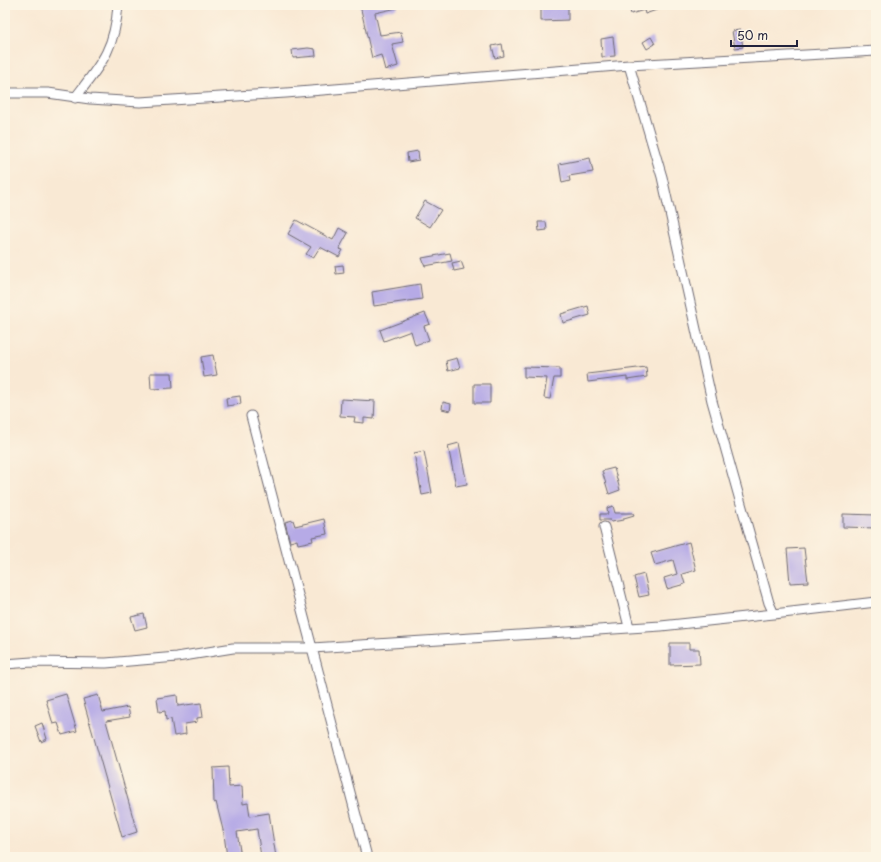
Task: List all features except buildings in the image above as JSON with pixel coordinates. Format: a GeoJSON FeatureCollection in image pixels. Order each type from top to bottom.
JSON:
{"type":"FeatureCollection","features":[{"type":"Feature","properties":{"kind":"street"},"geometry":{"type":"LineString","coordinates":[[75,98],[107,54],[117,25],[118,5]]}},
{"type":"Feature","properties":{"kind":"street"},"geometry":{"type":"LineString","coordinates":[[5,93],[48,93],[75,98],[140,102],[286,93],[629,65],[876,51]]}},
{"type":"Feature","properties":{"kind":"street"},"geometry":{"type":"LineString","coordinates":[[629,65],[662,177],[712,401],[774,614]]}},
{"type":"Feature","properties":{"kind":"street"},"geometry":{"type":"LineString","coordinates":[[251,416],[368,857]]}},
{"type":"Feature","properties":{"kind":"street"},"geometry":{"type":"LineString","coordinates":[[604,527],[629,627]]}},
{"type":"Feature","properties":{"kind":"street"},"geometry":{"type":"LineString","coordinates":[[5,664],[32,662],[106,663],[177,658],[233,648],[312,648],[629,627],[774,614],[876,602]]}}]}
